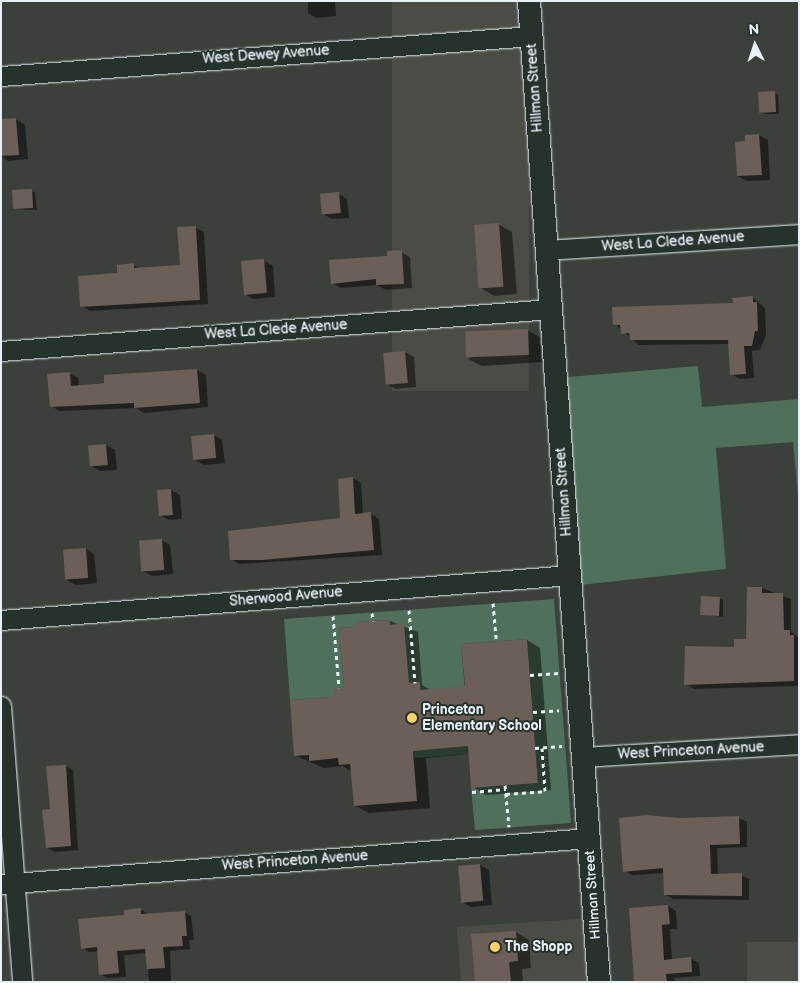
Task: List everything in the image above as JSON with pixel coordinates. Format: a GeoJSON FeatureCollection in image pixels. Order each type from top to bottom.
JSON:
{"type":"FeatureCollection","features":[{"type":"Feature","properties":{"kind":"street","name":"Hillman Street"},"geometry":{"type":"LineString","coordinates":[[529,1],[570,575],[574,752],[589,838],[599,982]]}},
{"type":"Feature","properties":{"kind":"street","name":"West Dewey Avenue"},"geometry":{"type":"LineString","coordinates":[[1,76],[532,36]]}},
{"type":"Feature","properties":{"kind":"street","name":"West La Clede Avenue"},"geometry":{"type":"LineString","coordinates":[[547,250],[799,234]]}},
{"type":"Feature","properties":{"kind":"street","name":"West La Clede Avenue"},"geometry":{"type":"LineString","coordinates":[[1,351],[551,309]]}},
{"type":"Feature","properties":{"kind":"street","name":"Sherwood Avenue"},"geometry":{"type":"LineString","coordinates":[[1,620],[570,575]]}},
{"type":"Feature","properties":{"kind":"street"},"geometry":{"type":"LineString","coordinates":[[1,706],[8,883],[22,982]]}},
{"type":"Feature","properties":{"kind":"street","name":"West Princeton Avenue"},"geometry":{"type":"LineString","coordinates":[[574,752],[799,744]]}},
{"type":"Feature","properties":{"kind":"street","name":"West Princeton Avenue"},"geometry":{"type":"LineString","coordinates":[[8,883],[589,838]]}},
{"type":"Feature","properties":{"kind":"path"},"geometry":{"type":"LineString","coordinates":[[493,603],[496,641]]}},
{"type":"Feature","properties":{"kind":"path"},"geometry":{"type":"LineString","coordinates":[[409,610],[415,683]]}},
{"type":"Feature","properties":{"kind":"path"},"geometry":{"type":"LineString","coordinates":[[372,613],[373,621]]}},
{"type":"Feature","properties":{"kind":"path"},"geometry":{"type":"LineString","coordinates":[[333,616],[339,688]]}},
{"type":"Feature","properties":{"kind":"path"},"geometry":{"type":"LineString","coordinates":[[530,675],[560,673]]}},
{"type":"Feature","properties":{"kind":"path"},"geometry":{"type":"LineString","coordinates":[[533,712],[563,710]]}},
{"type":"Feature","properties":{"kind":"path"},"geometry":{"type":"LineString","coordinates":[[535,748],[574,752]]}},
{"type":"Feature","properties":{"kind":"path"},"geometry":{"type":"LineString","coordinates":[[472,792],[506,789],[545,790],[542,748]]}},
{"type":"Feature","properties":{"kind":"path"},"geometry":{"type":"LineString","coordinates":[[506,789],[509,828]]}},
{"type":"Feature","properties":{"kind":"shaded area"},"geometry":{"type":"Polygon","coordinates":[[[392,1],[529,1],[529,391],[392,391],[392,1]]]}},
{"type":"Feature","properties":{"kind":"shaded area"},"geometry":{"type":"Polygon","coordinates":[[[594,918],[599,982],[461,982],[457,927],[594,918]]]}},
{"type":"Feature","properties":{"kind":"shaded area"},"geometry":{"type":"Polygon","coordinates":[[[747,942],[799,942],[799,982],[747,982],[747,942]]]}},
{"type":"Feature","properties":{"kind":"green space"},"geometry":{"type":"Polygon","coordinates":[[[698,366],[702,407],[799,399],[799,506],[793,442],[716,448],[726,569],[571,586],[556,378],[698,366]]]}},
{"type":"Feature","properties":{"kind":"green space"},"geometry":{"type":"Polygon","coordinates":[[[554,599],[571,823],[475,830],[471,788],[538,783],[527,639],[461,644],[465,693],[449,688],[420,690],[419,683],[409,683],[404,624],[390,625],[390,620],[355,622],[355,627],[339,628],[344,688],[333,689],[333,697],[290,700],[284,619],[554,599]]]}},
{"type":"Feature","properties":{"kind":"green space"},"geometry":{"type":"Polygon","coordinates":[[[412,725],[424,750],[455,747],[468,739],[469,754],[414,758],[412,725]]]}},
{"type":"Feature","properties":{"kind":"building"},"geometry":{"type":"Polygon","coordinates":[[[775,91],[776,112],[759,113],[758,92],[775,91]]]}},
{"type":"Feature","properties":{"kind":"building"},"geometry":{"type":"Polygon","coordinates":[[[16,118],[19,155],[1,156],[1,119],[16,118]]]}},
{"type":"Feature","properties":{"kind":"building"},"geometry":{"type":"Polygon","coordinates":[[[759,134],[762,175],[737,176],[735,142],[745,141],[745,135],[759,134]]]}},
{"type":"Feature","properties":{"kind":"building"},"geometry":{"type":"Polygon","coordinates":[[[32,189],[33,208],[13,209],[12,190],[32,189]]]}},
{"type":"Feature","properties":{"kind":"building"},"geometry":{"type":"Polygon","coordinates":[[[339,192],[341,213],[322,215],[320,194],[339,192]]]}},
{"type":"Feature","properties":{"kind":"building"},"geometry":{"type":"Polygon","coordinates":[[[499,223],[503,287],[479,289],[474,225],[499,223]]]}},
{"type":"Feature","properties":{"kind":"building"},"geometry":{"type":"Polygon","coordinates":[[[196,226],[200,300],[80,307],[78,276],[117,273],[117,265],[134,263],[134,268],[180,265],[177,227],[196,226]]]}},
{"type":"Feature","properties":{"kind":"building"},"geometry":{"type":"Polygon","coordinates":[[[402,250],[404,284],[376,285],[376,279],[331,284],[329,260],[387,256],[387,251],[402,250]]]}},
{"type":"Feature","properties":{"kind":"building"},"geometry":{"type":"Polygon","coordinates":[[[264,259],[267,293],[244,295],[241,261],[264,259]]]}},
{"type":"Feature","properties":{"kind":"building"},"geometry":{"type":"Polygon","coordinates":[[[753,296],[753,302],[757,302],[758,331],[755,331],[752,346],[744,346],[746,374],[730,375],[728,340],[630,340],[629,333],[621,334],[620,325],[613,325],[612,307],[733,303],[732,298],[753,296]]]}},
{"type":"Feature","properties":{"kind":"building"},"geometry":{"type":"Polygon","coordinates":[[[528,329],[529,355],[466,357],[465,331],[528,329]]]}},
{"type":"Feature","properties":{"kind":"building"},"geometry":{"type":"Polygon","coordinates":[[[405,351],[408,383],[386,385],[383,353],[405,351]]]}},
{"type":"Feature","properties":{"kind":"building"},"geometry":{"type":"Polygon","coordinates":[[[197,369],[200,403],[134,408],[134,403],[50,407],[47,374],[70,372],[71,386],[104,383],[104,375],[197,369]]]}},
{"type":"Feature","properties":{"kind":"building"},"geometry":{"type":"Polygon","coordinates":[[[214,434],[216,458],[193,460],[191,436],[214,434]]]}},
{"type":"Feature","properties":{"kind":"building"},"geometry":{"type":"Polygon","coordinates":[[[106,444],[108,465],[90,466],[88,446],[106,444]]]}},
{"type":"Feature","properties":{"kind":"building"},"geometry":{"type":"Polygon","coordinates":[[[353,477],[355,514],[371,512],[374,550],[262,560],[230,560],[228,531],[340,518],[338,479],[353,477]]]}},
{"type":"Feature","properties":{"kind":"building"},"geometry":{"type":"Polygon","coordinates":[[[171,489],[173,515],[159,516],[157,490],[171,489]]]}},
{"type":"Feature","properties":{"kind":"building"},"geometry":{"type":"Polygon","coordinates":[[[162,539],[164,570],[141,572],[139,541],[162,539]]]}},
{"type":"Feature","properties":{"kind":"building"},"geometry":{"type":"Polygon","coordinates":[[[86,548],[88,578],[65,580],[63,550],[86,548]]]}},
{"type":"Feature","properties":{"kind":"building"},"geometry":{"type":"Polygon","coordinates":[[[747,587],[762,587],[762,593],[783,593],[784,630],[790,630],[790,635],[794,635],[794,681],[684,685],[685,646],[734,647],[734,639],[746,639],[747,587]]]}},
{"type":"Feature","properties":{"kind":"building"},"geometry":{"type":"Polygon","coordinates":[[[701,596],[720,597],[719,616],[700,615],[701,596]]]}},
{"type":"Feature","properties":{"kind":"building","name":"Princeton Elementary School"},"geometry":{"type":"Polygon","coordinates":[[[390,620],[390,625],[404,623],[409,683],[420,682],[420,690],[465,686],[461,644],[527,639],[538,783],[471,788],[468,746],[413,751],[417,801],[354,806],[350,764],[339,765],[338,758],[309,761],[309,755],[294,756],[290,700],[333,697],[333,689],[344,687],[339,628],[355,627],[355,622],[390,620]]]}},
{"type":"Feature","properties":{"kind":"building"},"geometry":{"type":"Polygon","coordinates":[[[66,765],[71,846],[46,848],[42,810],[50,809],[46,766],[66,765]]]}},
{"type":"Feature","properties":{"kind":"building"},"geometry":{"type":"Polygon","coordinates":[[[646,815],[680,818],[739,816],[740,844],[710,845],[711,874],[742,873],[742,896],[664,895],[663,868],[623,872],[619,818],[646,815]]]}},
{"type":"Feature","properties":{"kind":"building"},"geometry":{"type":"Polygon","coordinates":[[[480,864],[483,901],[461,903],[458,866],[480,864]]]}},
{"type":"Feature","properties":{"kind":"building"},"geometry":{"type":"Polygon","coordinates":[[[668,905],[670,924],[662,925],[664,960],[691,957],[692,972],[666,974],[667,982],[634,982],[629,908],[668,905]]]}},
{"type":"Feature","properties":{"kind":"building"},"geometry":{"type":"Polygon","coordinates":[[[141,908],[141,914],[185,911],[187,936],[182,936],[183,946],[163,947],[165,968],[147,969],[145,949],[117,951],[119,973],[99,975],[97,947],[81,949],[78,919],[124,915],[124,910],[141,908]]]}},
{"type":"Feature","properties":{"kind":"building","name":"The Shopp"},"geometry":{"type":"Polygon","coordinates":[[[516,931],[518,961],[509,962],[511,982],[475,982],[471,934],[516,931]]]}},
{"type":"Feature","properties":{"kind":"place","name":"Princeton Elementary School"},"geometry":{"type":"Point","coordinates":[412,718]}},
{"type":"Feature","properties":{"kind":"place","name":"The Shopp"},"geometry":{"type":"Point","coordinates":[495,947]}}]}
